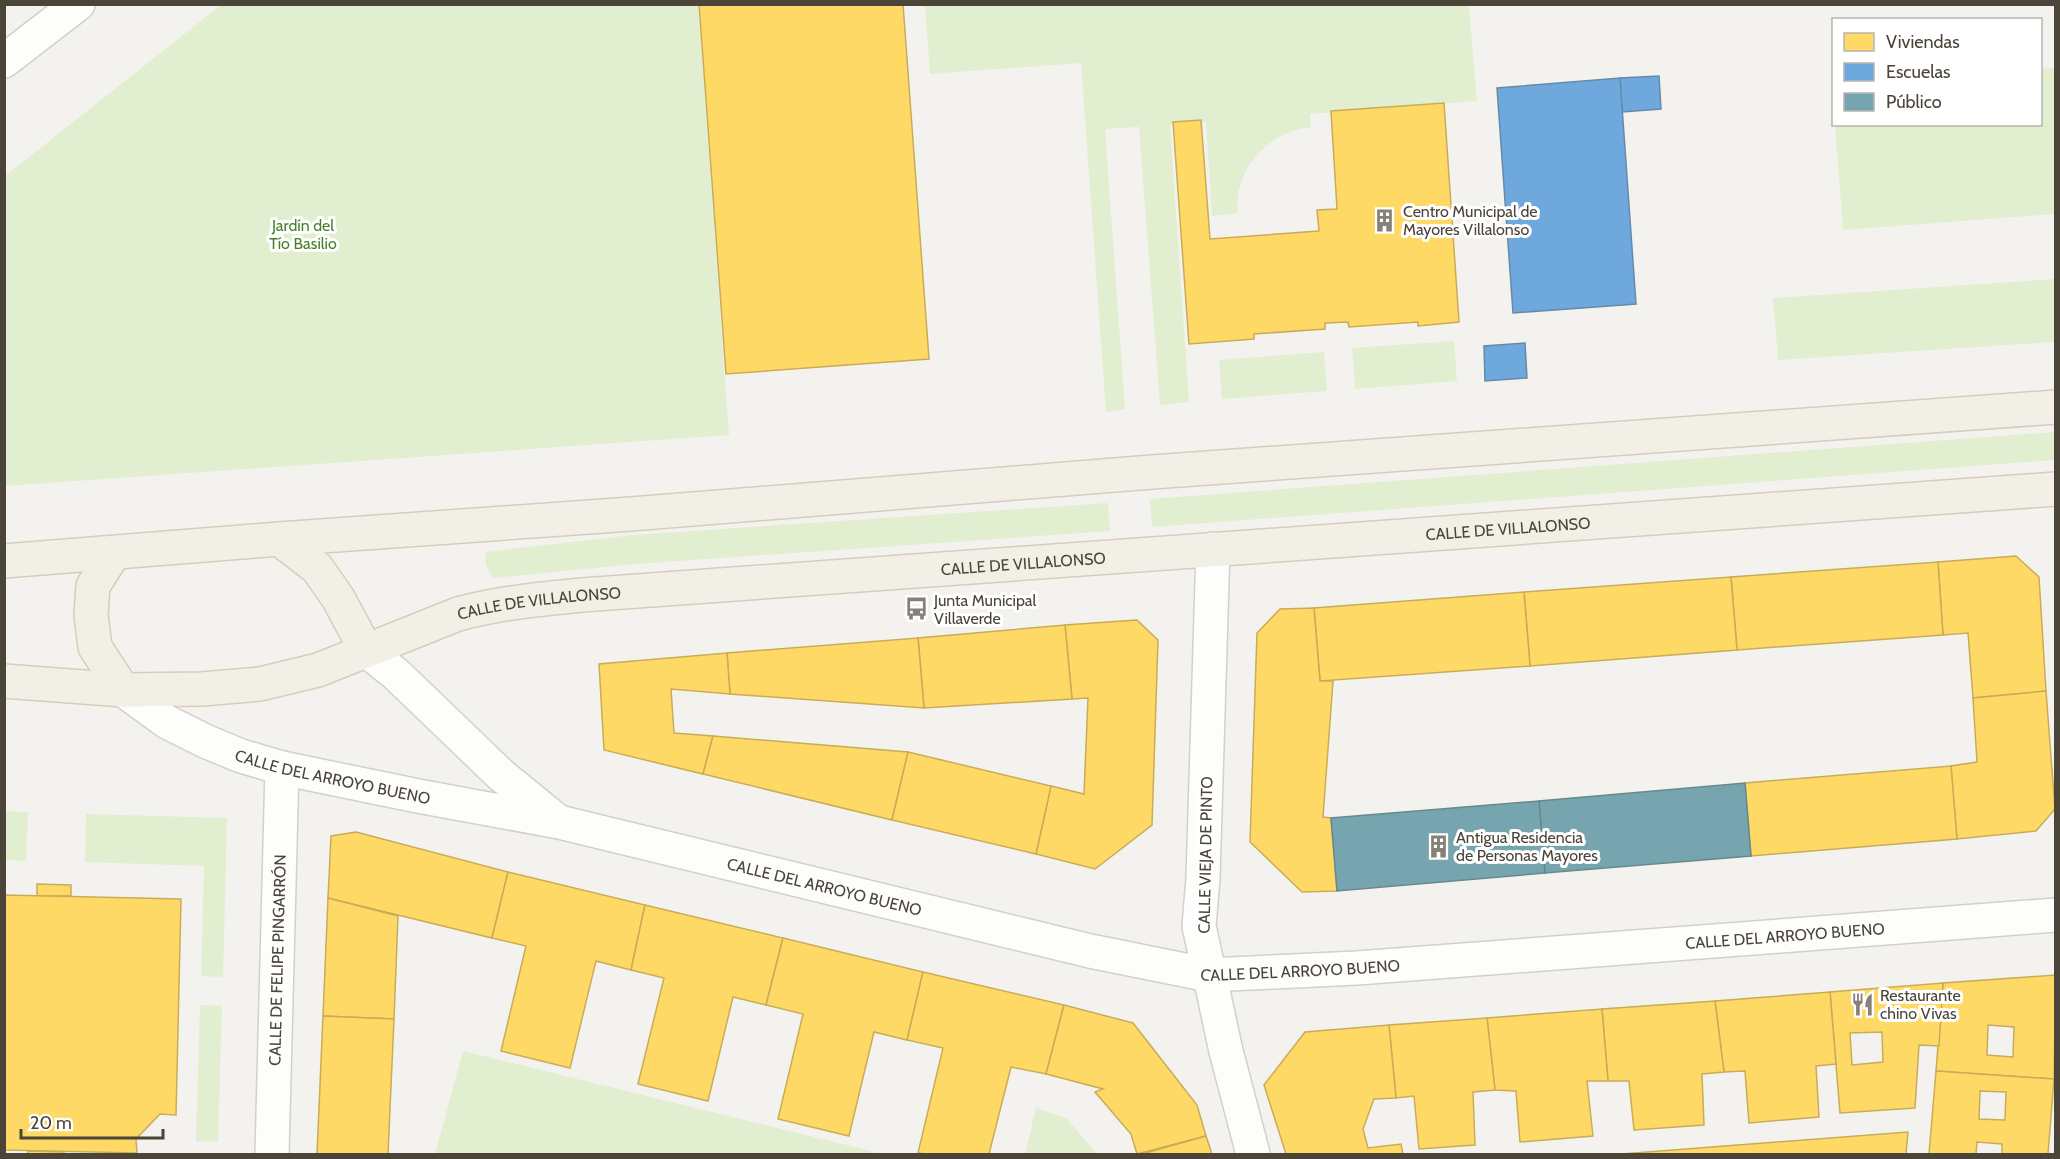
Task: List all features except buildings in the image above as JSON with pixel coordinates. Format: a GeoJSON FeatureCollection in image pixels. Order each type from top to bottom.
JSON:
{"type":"FeatureCollection","features":[{"type":"Feature","properties":{"kind":"main road"},"geometry":{"type":"LineString","coordinates":[[4,561],[1152,472],[2055,407]]}},
{"type":"Feature","properties":{"kind":"main road","name":"CALLE DE VILLALONSO"},"geometry":{"type":"LineString","coordinates":[[4,681],[123,690],[202,689],[260,684],[318,670],[458,614],[532,600],[913,570],[2055,489]]}},
{"type":"Feature","properties":{"kind":"main road"},"geometry":{"type":"LineString","coordinates":[[279,539],[317,568],[338,598],[366,651]]}},
{"type":"Feature","properties":{"kind":"main road"},"geometry":{"type":"LineString","coordinates":[[114,553],[93,586],[91,615],[95,647],[123,690]]}},
{"type":"Feature","properties":{"kind":"street"},"geometry":{"type":"LineString","coordinates":[[4,61],[78,4]]}},
{"type":"Feature","properties":{"kind":"street","name":"CALLE VIEJA DE PINTO"},"geometry":{"type":"LineString","coordinates":[[1213,549],[1203,878],[1199,926],[1253,1155]]}},
{"type":"Feature","properties":{"kind":"street","name":"CALLE DEL ARROYO BUENO"},"geometry":{"type":"LineString","coordinates":[[366,651],[397,675],[501,775],[559,822]]}},
{"type":"Feature","properties":{"kind":"street","name":"CALLE DEL ARROYO BUENO"},"geometry":{"type":"LineString","coordinates":[[123,690],[167,722],[205,741],[241,756],[282,768],[559,822],[1090,951],[1209,975],[1357,968],[2055,915]]}},
{"type":"Feature","properties":{"kind":"street","name":"CALLE DE FELIPE PINGARRÓN"},"geometry":{"type":"LineString","coordinates":[[272,1155],[282,768]]}},
{"type":"Feature","properties":{"kind":"green space","name":"Jardín del Tío Basilio"},"geometry":{"type":"Polygon","coordinates":[[[221,5],[698,5],[729,435],[5,486],[5,176],[221,5]]]}},
{"type":"Feature","properties":{"kind":"green space"},"geometry":{"type":"Polygon","coordinates":[[[925,5],[1469,5],[1477,101],[1310,114],[1311,127],[1287,133],[1265,147],[1256,156],[1243,178],[1238,193],[1237,213],[1212,216],[1206,122],[1170,125],[1189,402],[1160,405],[1139,127],[1105,129],[1125,409],[1106,412],[1081,63],[930,74],[925,5]]]}},
{"type":"Feature","properties":{"kind":"green space"},"geometry":{"type":"Polygon","coordinates":[[[2055,68],[2055,214],[1843,230],[1835,126],[2042,126],[2042,69],[2055,68]]]}},
{"type":"Feature","properties":{"kind":"green space"},"geometry":{"type":"Polygon","coordinates":[[[2055,279],[2055,342],[1778,360],[1773,298],[2055,279]]]}},
{"type":"Feature","properties":{"kind":"green space"},"geometry":{"type":"Polygon","coordinates":[[[1454,341],[1457,381],[1355,389],[1352,348],[1454,341]]]}},
{"type":"Feature","properties":{"kind":"green space"},"geometry":{"type":"Polygon","coordinates":[[[1324,352],[1327,391],[1222,399],[1219,360],[1324,352]]]}},
{"type":"Feature","properties":{"kind":"green space"},"geometry":{"type":"Polygon","coordinates":[[[2055,432],[2055,460],[1152,527],[1150,499],[2055,432]]]}},
{"type":"Feature","properties":{"kind":"green space"},"geometry":{"type":"Polygon","coordinates":[[[1108,503],[1110,531],[635,564],[493,578],[486,565],[485,552],[633,535],[1108,503]]]}},
{"type":"Feature","properties":{"kind":"green space"},"geometry":{"type":"Polygon","coordinates":[[[5,811],[28,812],[26,861],[5,860],[5,811]]]}},
{"type":"Feature","properties":{"kind":"green space"},"geometry":{"type":"Polygon","coordinates":[[[86,814],[227,818],[223,977],[201,976],[204,866],[85,862],[86,814]]]}},
{"type":"Feature","properties":{"kind":"green space"},"geometry":{"type":"Polygon","coordinates":[[[200,1005],[222,1006],[218,1142],[196,1141],[200,1005]]]}},
{"type":"Feature","properties":{"kind":"green space"},"geometry":{"type":"Polygon","coordinates":[[[463,1051],[884,1154],[435,1154],[463,1051]]]}},
{"type":"Feature","properties":{"kind":"green space"},"geometry":{"type":"Polygon","coordinates":[[[1036,1108],[1066,1118],[1097,1154],[1025,1154],[1036,1108]]]}},
{"type":"Feature","properties":{"kind":"place","name":"Centro Municipal de Mayores Villalonso"},"geometry":{"type":"Point","coordinates":[1385,220]}},
{"type":"Feature","properties":{"kind":"place","name":"Junta Municipal Villaverde"},"geometry":{"type":"Point","coordinates":[916,609]}},
{"type":"Feature","properties":{"kind":"place","name":"Antigua Residencia de Personas Mayores"},"geometry":{"type":"Point","coordinates":[1438,846]}},
{"type":"Feature","properties":{"kind":"place","name":"Restaurante chino Vivas"},"geometry":{"type":"Point","coordinates":[1862,1004]}}]}
